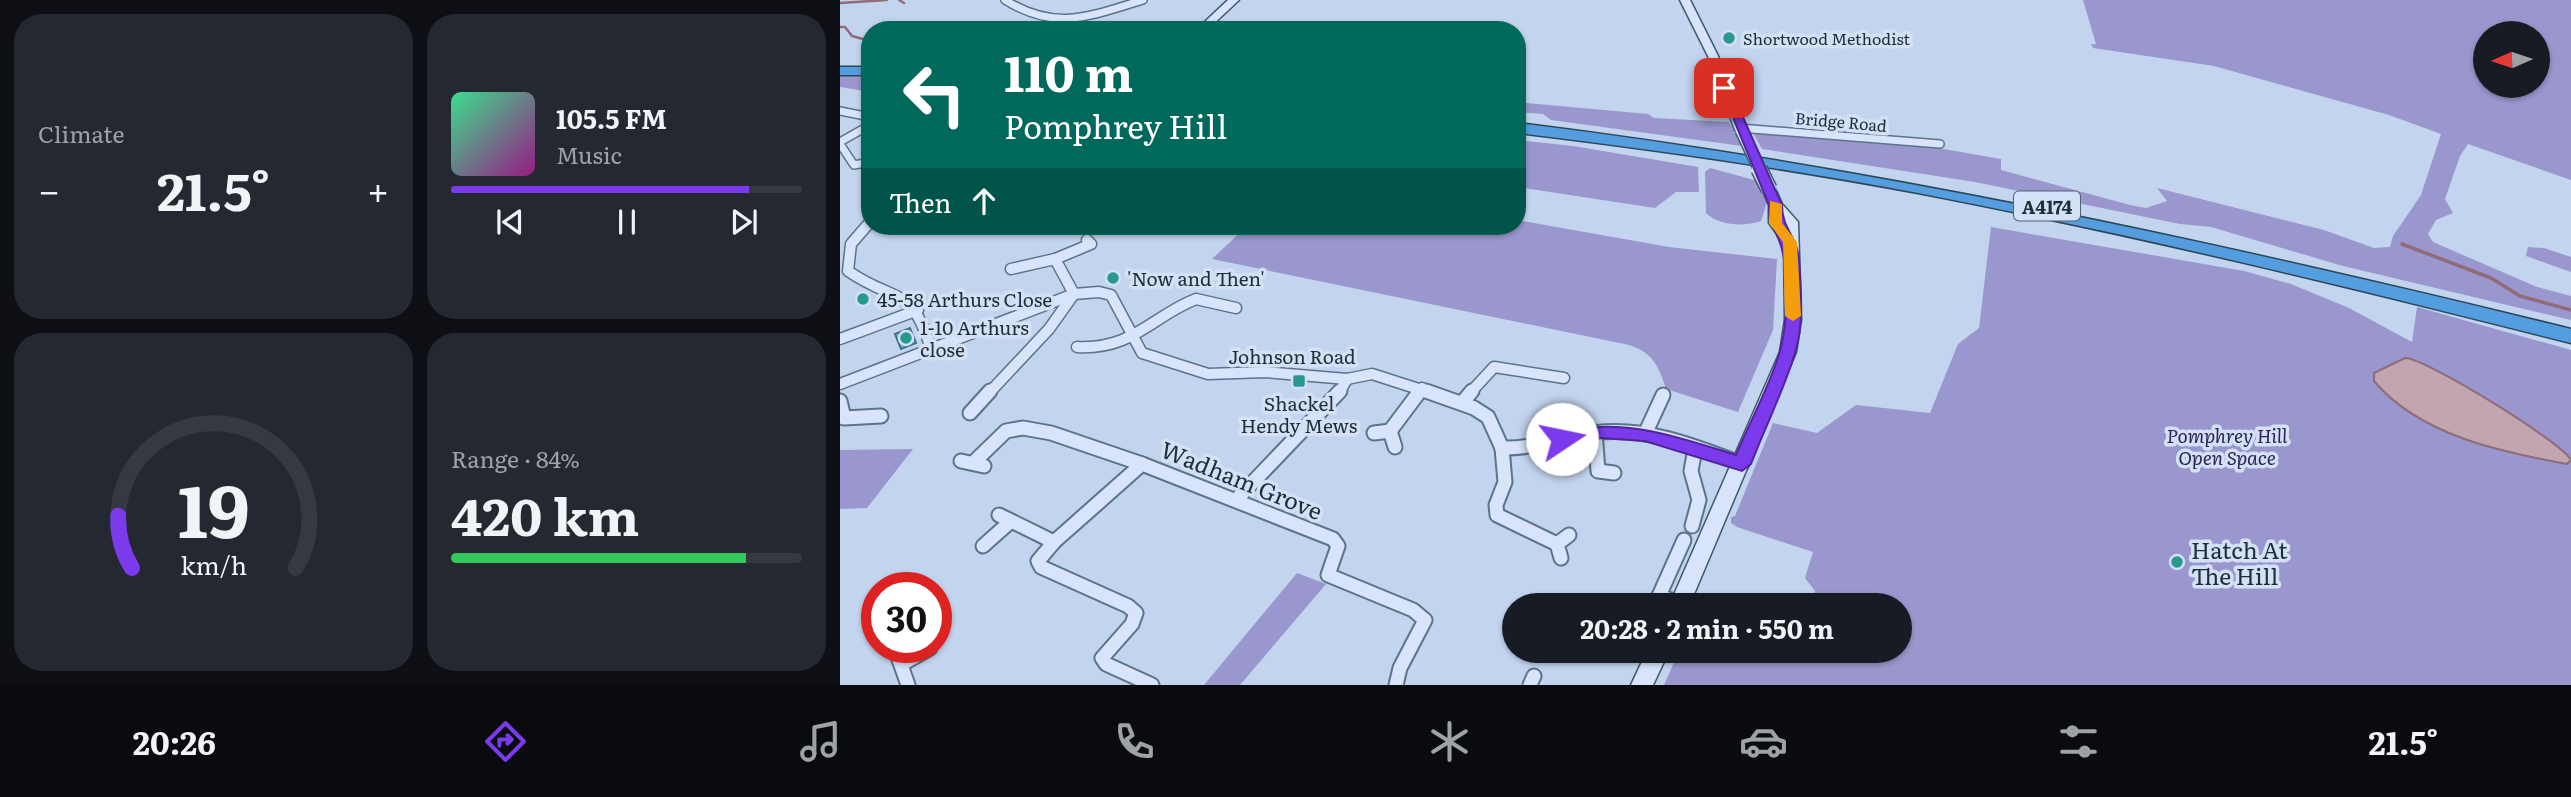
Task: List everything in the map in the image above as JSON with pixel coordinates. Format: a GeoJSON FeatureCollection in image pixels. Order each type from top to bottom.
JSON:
{"type":"FeatureCollection","features":[{"type":"Feature","properties":{"kind":"highway"},"geometry":{"type":"LineString","coordinates":[[840,63],[861,63]]}},
{"type":"Feature","properties":{"kind":"highway"},"geometry":{"type":"LineString","coordinates":[[840,71],[861,71]]}},
{"type":"Feature","properties":{"kind":"highway","name":"A4174"},"geometry":{"type":"LineString","coordinates":[[1526,121],[1698,143],[1973,191],[2250,248],[2571,327]]}},
{"type":"Feature","properties":{"kind":"highway","name":"A4174"},"geometry":{"type":"LineString","coordinates":[[1526,129],[1695,151],[1829,173],[2102,225],[2255,259],[2571,337]]}},
{"type":"Feature","properties":{"kind":"main road"},"geometry":{"type":"LineString","coordinates":[[1210,21],[1234,0]]}},
{"type":"Feature","properties":{"kind":"main road"},"geometry":{"type":"LineString","coordinates":[[1684,593],[1742,464],[1788,352],[1793,320],[1790,242],[1776,223],[1776,205],[1740,129],[1713,56],[1685,0]]}},
{"type":"Feature","properties":{"kind":"main road"},"geometry":{"type":"LineString","coordinates":[[1642,685],[1652,663]]}},
{"type":"Feature","properties":{"kind":"street"},"geometry":{"type":"LineString","coordinates":[[1005,0],[1038,19],[1049,21]]}},
{"type":"Feature","properties":{"kind":"street"},"geometry":{"type":"LineString","coordinates":[[1062,21],[1143,0]]}},
{"type":"Feature","properties":{"kind":"street"},"geometry":{"type":"LineString","coordinates":[[840,111],[861,115]]}},
{"type":"Feature","properties":{"kind":"street","name":"Bridge Road"},"geometry":{"type":"LineString","coordinates":[[1740,129],[1940,144]]}},
{"type":"Feature","properties":{"kind":"street"},"geometry":{"type":"LineString","coordinates":[[861,131],[841,144],[854,165],[861,164]]}},
{"type":"Feature","properties":{"kind":"street"},"geometry":{"type":"LineString","coordinates":[[861,232],[843,255],[848,271],[858,279],[878,286],[918,310],[931,349]]}},
{"type":"Feature","properties":{"kind":"street"},"geometry":{"type":"LineString","coordinates":[[1011,269],[1055,259],[1091,245]]}},
{"type":"Feature","properties":{"kind":"street"},"geometry":{"type":"LineString","coordinates":[[970,412],[1049,329],[1074,294],[1055,259]]}},
{"type":"Feature","properties":{"kind":"street","name":"Johnson Road"},"geometry":{"type":"LineString","coordinates":[[840,384],[1074,294],[1099,292],[1111,295],[1142,353],[1153,359],[1208,374],[1265,372],[1347,379],[1371,374],[1422,388],[1462,403],[1488,417],[1502,448]]}},
{"type":"Feature","properties":{"kind":"street"},"geometry":{"type":"LineString","coordinates":[[1077,347],[1089,349],[1154,326],[1196,299],[1236,308]]}},
{"type":"Feature","properties":{"kind":"street"},"geometry":{"type":"LineString","coordinates":[[840,338],[918,310]]}},
{"type":"Feature","properties":{"kind":"street"},"geometry":{"type":"LineString","coordinates":[[1462,403],[1494,367],[1564,379]]}},
{"type":"Feature","properties":{"kind":"street"},"geometry":{"type":"LineString","coordinates":[[1236,500],[1338,394],[1347,379]]}},
{"type":"Feature","properties":{"kind":"street"},"geometry":{"type":"LineString","coordinates":[[1374,433],[1390,431],[1422,388]]}},
{"type":"Feature","properties":{"kind":"street"},"geometry":{"type":"LineString","coordinates":[[1645,434],[1663,395]]}},
{"type":"Feature","properties":{"kind":"street"},"geometry":{"type":"LineString","coordinates":[[840,401],[844,418],[881,416]]}},
{"type":"Feature","properties":{"kind":"street","name":"Wadham Grove"},"geometry":{"type":"LineString","coordinates":[[973,463],[1006,431],[1023,428],[1051,433],[1142,464],[1333,539],[1338,546],[1328,575],[1413,610],[1425,620],[1422,635],[1401,665],[1396,685]]}},
{"type":"Feature","properties":{"kind":"street"},"geometry":{"type":"LineString","coordinates":[[1390,431],[1395,447]]}},
{"type":"Feature","properties":{"kind":"street"},"geometry":{"type":"LineString","coordinates":[[1569,535],[1559,551],[1497,514],[1496,505],[1505,482],[1502,448],[1595,432],[1645,434],[1742,464]]}},
{"type":"Feature","properties":{"kind":"street"},"geometry":{"type":"LineString","coordinates":[[1595,432],[1592,473],[1614,473]]}},
{"type":"Feature","properties":{"kind":"street"},"geometry":{"type":"LineString","coordinates":[[1692,526],[1699,500],[1691,471],[1696,449]]}},
{"type":"Feature","properties":{"kind":"street"},"geometry":{"type":"LineString","coordinates":[[1142,464],[1041,555],[1041,566],[1128,606],[1136,613],[1132,624],[1102,658],[1106,664],[1152,685]]}},
{"type":"Feature","properties":{"kind":"street"},"geometry":{"type":"LineString","coordinates":[[983,546],[1004,518],[1054,542]]}},
{"type":"Feature","properties":{"kind":"street"},"geometry":{"type":"LineString","coordinates":[[1661,593],[1684,540]]}},
{"type":"Feature","properties":{"kind":"street"},"geometry":{"type":"LineString","coordinates":[[901,663],[908,685]]}},
{"type":"Feature","properties":{"kind":"green space"},"geometry":{"type":"Polygon","coordinates":[[[2083,0],[2571,0],[2571,180],[2468,144],[2460,156],[2445,199],[2453,213],[2436,220],[2428,234],[2433,242],[2537,287],[2571,296],[2571,320],[2343,266],[2211,227],[2180,224],[1975,182],[1762,149],[1753,133],[1846,136],[2001,159],[2001,170],[2130,205],[2146,208],[2167,201],[2157,188],[2324,230],[2374,248],[2390,247],[2393,236],[2421,195],[2441,134],[2389,115],[2214,66],[2093,48],[2091,44],[2096,44],[2083,0]]]}},
{"type":"Feature","properties":{"kind":"green space"},"geometry":{"type":"Polygon","coordinates":[[[840,73],[861,74],[861,90],[840,87],[840,73]]]}},
{"type":"Feature","properties":{"kind":"green space"},"geometry":{"type":"Polygon","coordinates":[[[1526,103],[1648,114],[1654,118],[1729,122],[1742,146],[1551,120],[1543,114],[1526,113],[1526,103]]]}},
{"type":"Feature","properties":{"kind":"green space"},"geometry":{"type":"Polygon","coordinates":[[[1526,124],[1629,138],[1741,155],[1815,167],[1526,124]]]}},
{"type":"Feature","properties":{"kind":"green space"},"geometry":{"type":"Polygon","coordinates":[[[1526,141],[1698,167],[1699,192],[1676,192],[1655,208],[1526,188],[1526,141]]]}},
{"type":"Feature","properties":{"kind":"green space"},"geometry":{"type":"Polygon","coordinates":[[[1710,168],[1758,181],[1767,202],[1761,221],[1732,224],[1718,221],[1706,213],[1705,172],[1710,168]]]}},
{"type":"Feature","properties":{"kind":"green space"},"geometry":{"type":"Polygon","coordinates":[[[1858,174],[1930,187],[1947,191],[1858,174]]]}},
{"type":"Feature","properties":{"kind":"green space"},"geometry":{"type":"Polygon","coordinates":[[[1999,201],[2185,239],[2405,289],[2202,243],[1999,201]]]}},
{"type":"Feature","properties":{"kind":"green space"},"geometry":{"type":"Polygon","coordinates":[[[1526,222],[1669,247],[1777,259],[1773,330],[1738,412],[1666,389],[1654,361],[1644,352],[1629,345],[1212,259],[1237,235],[1526,235],[1526,222]]]}},
{"type":"Feature","properties":{"kind":"green space","name":"Pomphrey Hill Open Space"},"geometry":{"type":"Polygon","coordinates":[[[1991,227],[2244,271],[2291,284],[2349,308],[2412,342],[2417,307],[2571,350],[2571,685],[1664,685],[1674,663],[1912,663],[1912,593],[1815,593],[1805,578],[1813,552],[1737,527],[1731,523],[1731,517],[1735,516],[1773,423],[1817,433],[1856,405],[1930,413],[1958,344],[1979,328],[1991,227]]]}},
{"type":"Feature","properties":{"kind":"green space"},"geometry":{"type":"Polygon","coordinates":[[[2528,247],[2544,248],[2571,257],[2571,272],[2526,256],[2528,247]]]}},
{"type":"Feature","properties":{"kind":"green space"},"geometry":{"type":"Polygon","coordinates":[[[913,449],[867,508],[840,509],[840,450],[913,449]]]}},
{"type":"Feature","properties":{"kind":"green space"},"geometry":{"type":"Polygon","coordinates":[[[1297,573],[1326,584],[1240,685],[1204,685],[1297,573]]]}},
{"type":"Feature","properties":{"kind":"shaded area"},"geometry":{"type":"Polygon","coordinates":[[[2405,358],[2439,372],[2493,403],[2545,437],[2571,460],[2567,464],[2489,447],[2437,428],[2414,415],[2393,400],[2374,381],[2374,373],[2405,358]]]}},
{"type":"Feature","properties":{"kind":"building","name":"1-10 Arthurs close"},"geometry":{"type":"Polygon","coordinates":[[[910,328],[916,343],[901,349],[895,334],[910,328]]]}},
{"type":"Feature","properties":{"kind":"waterway"},"geometry":{"type":"LineString","coordinates":[[840,3],[887,0]]}},
{"type":"Feature","properties":{"kind":"waterway"},"geometry":{"type":"LineString","coordinates":[[899,0],[904,3]]}},
{"type":"Feature","properties":{"kind":"waterway"},"geometry":{"type":"LineString","coordinates":[[840,27],[845,27],[852,36],[861,38]]}},
{"type":"Feature","properties":{"kind":"waterway"},"geometry":{"type":"LineString","coordinates":[[2402,244],[2491,278],[2520,296],[2571,310]]}},
{"type":"Feature","properties":{"kind":"slow traffic"},"geometry":{"type":"LineString","coordinates":[[1775,204],[1778,229],[1790,242],[1793,316]]}},
{"type":"Feature","properties":{"kind":"place","name":"Shortwood Methodist"},"geometry":{"type":"Point","coordinates":[1729,38]}},
{"type":"Feature","properties":{"kind":"place","name":"'Now and Then'"},"geometry":{"type":"Point","coordinates":[1113,278]}},
{"type":"Feature","properties":{"kind":"place","name":"45-58 Arthurs Close"},"geometry":{"type":"Point","coordinates":[863,299]}},
{"type":"Feature","properties":{"kind":"place","name":"1-10 Arthurs close"},"geometry":{"type":"Point","coordinates":[906,338]}},
{"type":"Feature","properties":{"kind":"place","name":"Shackel Hendy Mews"},"geometry":{"type":"Point","coordinates":[1299,381]}},
{"type":"Feature","properties":{"kind":"place","name":"Hatch At The Hill"},"geometry":{"type":"Point","coordinates":[2177,562]}},
{"type":"Feature","properties":{"kind":"route"},"geometry":{"type":"LineString","coordinates":[[1562,439],[1595,432],[1645,434],[1742,464],[1788,352],[1793,320],[1792,263],[1790,242],[1776,223],[1776,205],[1724,88]]}}]}
